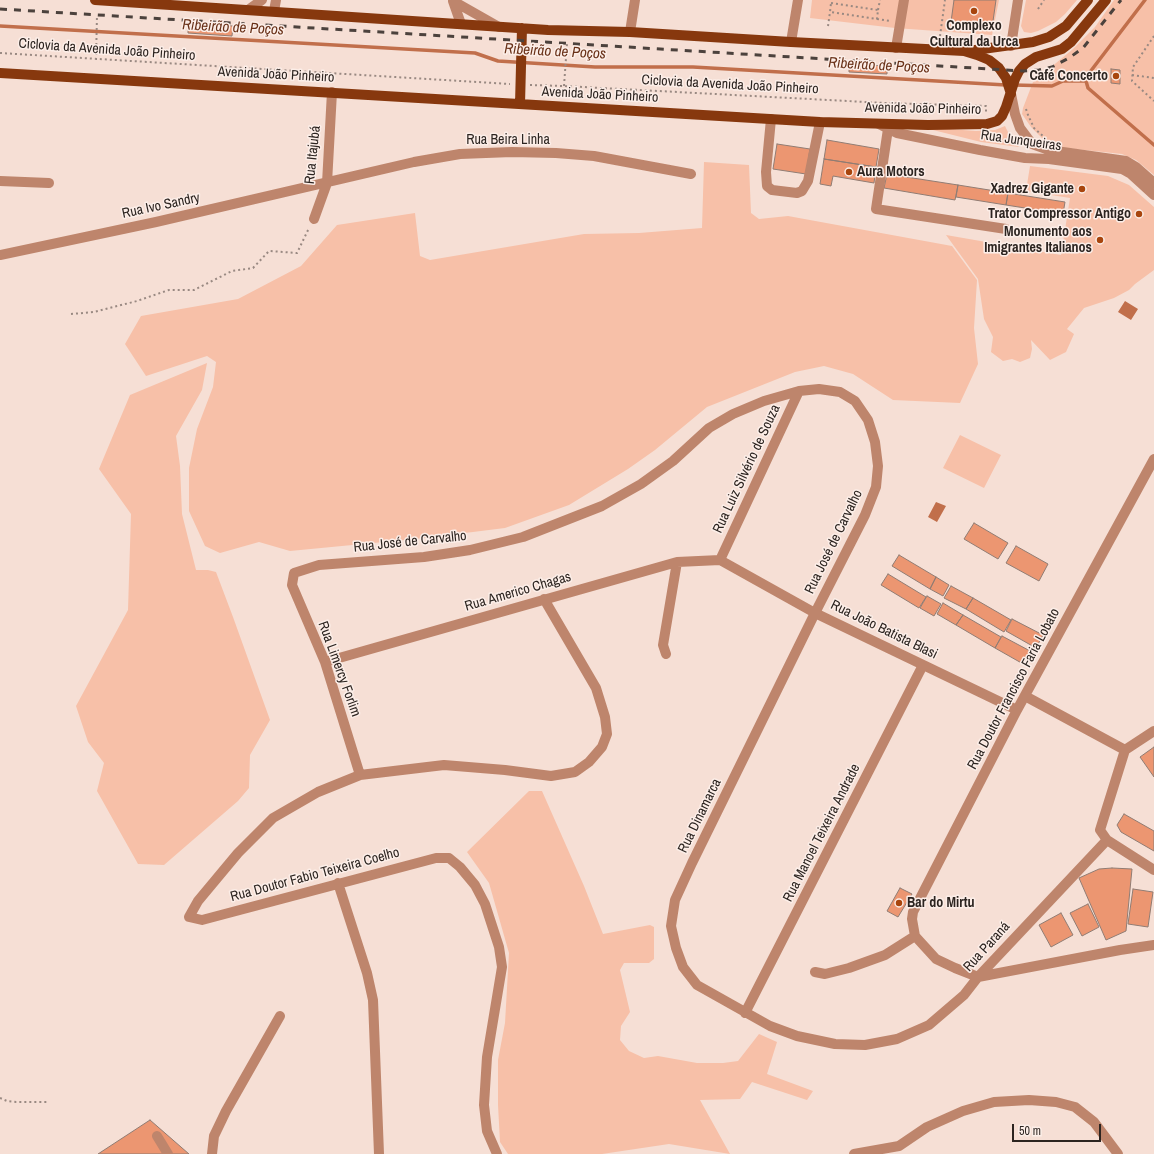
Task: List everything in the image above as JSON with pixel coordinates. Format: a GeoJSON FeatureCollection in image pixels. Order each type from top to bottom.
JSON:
{"type":"FeatureCollection","features":[{"type":"Feature","properties":{"kind":"main road"},"geometry":{"type":"LineString","coordinates":[[95,0],[499,27],[630,32],[964,51],[1011,46],[1049,37],[1066,26],[1088,0]]}},
{"type":"Feature","properties":{"kind":"main road"},"geometry":{"type":"LineString","coordinates":[[964,51],[977,54],[989,60],[1011,78],[1030,61],[1062,49],[1071,42],[1106,0]]}},
{"type":"Feature","properties":{"kind":"main road"},"geometry":{"type":"LineString","coordinates":[[520,104],[522,28]]}},
{"type":"Feature","properties":{"kind":"main road","name":"Avenida João Pinheiro"},"geometry":{"type":"LineString","coordinates":[[0,73],[820,122],[879,124],[987,124],[997,121],[1010,107],[1011,78]]}},
{"type":"Feature","properties":{"kind":"street"},"geometry":{"type":"LineString","coordinates":[[248,10],[262,0]]}},
{"type":"Feature","properties":{"kind":"street"},"geometry":{"type":"LineString","coordinates":[[274,11],[276,0]]}},
{"type":"Feature","properties":{"kind":"street"},"geometry":{"type":"LineString","coordinates":[[452,0],[461,24]]}},
{"type":"Feature","properties":{"kind":"street"},"geometry":{"type":"LineString","coordinates":[[452,0],[499,27]]}},
{"type":"Feature","properties":{"kind":"street"},"geometry":{"type":"LineString","coordinates":[[630,32],[635,0]]}},
{"type":"Feature","properties":{"kind":"street"},"geometry":{"type":"LineString","coordinates":[[791,42],[798,0]]}},
{"type":"Feature","properties":{"kind":"street"},"geometry":{"type":"LineString","coordinates":[[896,48],[904,0]]}},
{"type":"Feature","properties":{"kind":"street"},"geometry":{"type":"LineString","coordinates":[[1011,46],[1018,0]]}},
{"type":"Feature","properties":{"kind":"street","name":"Rua Itajubá"},"geometry":{"type":"LineString","coordinates":[[314,219],[327,182],[332,92]]}},
{"type":"Feature","properties":{"kind":"street","name":"Rua Junqueiras"},"geometry":{"type":"LineString","coordinates":[[1010,107],[1020,128],[1032,144],[1048,150],[1126,161],[1136,167],[1154,183]]}},
{"type":"Feature","properties":{"kind":"street"},"geometry":{"type":"LineString","coordinates":[[771,119],[766,172],[767,186],[772,190],[797,194],[802,191],[808,181],[820,122]]}},
{"type":"Feature","properties":{"kind":"street","name":"Rua Junqueiras"},"geometry":{"type":"LineString","coordinates":[[879,124],[897,133],[980,150],[1025,158],[1049,159],[1122,169],[1131,174],[1154,195]]}},
{"type":"Feature","properties":{"kind":"street"},"geometry":{"type":"LineString","coordinates":[[888,129],[876,209],[1006,229]]}},
{"type":"Feature","properties":{"kind":"street","name":"Rua Beira Linha"},"geometry":{"type":"LineString","coordinates":[[327,182],[414,162],[460,154],[512,152],[594,156],[691,174]]}},
{"type":"Feature","properties":{"kind":"street"},"geometry":{"type":"LineString","coordinates":[[0,181],[48,182]]}},
{"type":"Feature","properties":{"kind":"street","name":"Rua Ivo Sandry"},"geometry":{"type":"LineString","coordinates":[[0,255],[156,222],[327,182]]}},
{"type":"Feature","properties":{"kind":"street","name":"Rua José de Carvalho"},"geometry":{"type":"LineString","coordinates":[[294,573],[320,564],[424,557],[470,550],[523,538],[602,506],[641,484],[674,461],[709,428],[733,414],[764,401],[799,391],[819,388],[840,392],[855,401],[868,420],[875,442],[878,466],[876,487],[865,515],[815,612]]}},
{"type":"Feature","properties":{"kind":"street","name":"Rua Luiz Silvério de Souza"},"geometry":{"type":"LineString","coordinates":[[720,560],[799,391]]}},
{"type":"Feature","properties":{"kind":"street","name":"Rua Doutor Francisco Faria Lobato"},"geometry":{"type":"LineString","coordinates":[[915,936],[912,912],[1017,710],[1154,459]]}},
{"type":"Feature","properties":{"kind":"street","name":"Rua Americo Chagas"},"geometry":{"type":"LineString","coordinates":[[325,662],[677,562],[720,560]]}},
{"type":"Feature","properties":{"kind":"street","name":"Rua João Batista Blasi"},"geometry":{"type":"LineString","coordinates":[[720,560],[815,612],[1017,710]]}},
{"type":"Feature","properties":{"kind":"street"},"geometry":{"type":"LineString","coordinates":[[666,654],[663,645],[677,562]]}},
{"type":"Feature","properties":{"kind":"street","name":"Rua Limercy Forlim"},"geometry":{"type":"LineString","coordinates":[[294,573],[292,585],[325,662],[360,775]]}},
{"type":"Feature","properties":{"kind":"street"},"geometry":{"type":"LineString","coordinates":[[360,775],[444,765],[505,770],[551,776],[575,772],[589,762],[602,747],[607,734],[605,717],[596,688],[544,599]]}},
{"type":"Feature","properties":{"kind":"street","name":"Rua Dinamarca"},"geometry":{"type":"LineString","coordinates":[[745,1013],[698,985],[683,967],[676,948],[671,926],[675,900],[815,612]]}},
{"type":"Feature","properties":{"kind":"street","name":"Rua Manoel Teixeira Andrade"},"geometry":{"type":"LineString","coordinates":[[745,1013],[923,665]]}},
{"type":"Feature","properties":{"kind":"street"},"geometry":{"type":"LineString","coordinates":[[1025,696],[1125,750]]}},
{"type":"Feature","properties":{"kind":"street"},"geometry":{"type":"LineString","coordinates":[[1154,731],[1125,750],[1100,830],[1107,840],[1154,870]]}},
{"type":"Feature","properties":{"kind":"street","name":"Rua Doutor Fabio Teixeira Coelho"},"geometry":{"type":"LineString","coordinates":[[360,775],[318,792],[273,818],[238,853],[198,901],[189,917],[202,920],[436,858],[449,858],[460,867],[474,885],[485,904],[499,948],[502,967],[487,1057],[484,1105],[487,1130],[497,1154]]}},
{"type":"Feature","properties":{"kind":"street","name":"Rua Paraná"},"geometry":{"type":"LineString","coordinates":[[745,1013],[770,1026],[797,1036],[835,1044],[865,1045],[897,1039],[929,1026],[964,995],[978,977],[1107,840]]}},
{"type":"Feature","properties":{"kind":"street"},"geometry":{"type":"LineString","coordinates":[[338,883],[367,973],[372,1000],[378,1154]]}},
{"type":"Feature","properties":{"kind":"street"},"geometry":{"type":"LineString","coordinates":[[815,972],[825,974],[878,958],[915,936],[936,959],[978,977],[1154,945]]}},
{"type":"Feature","properties":{"kind":"street"},"geometry":{"type":"LineString","coordinates":[[212,1154],[214,1136],[226,1111],[280,1016]]}},
{"type":"Feature","properties":{"kind":"street"},"geometry":{"type":"LineString","coordinates":[[854,1154],[899,1146],[927,1127],[963,1111],[994,1102],[1029,1100],[1056,1102],[1075,1107],[1094,1122],[1118,1154]]}},
{"type":"Feature","properties":{"kind":"street"},"geometry":{"type":"LineString","coordinates":[[157,1136],[168,1154]]}},
{"type":"Feature","properties":{"kind":"path"},"geometry":{"type":"LineString","coordinates":[[830,12],[877,20],[880,0]]}},
{"type":"Feature","properties":{"kind":"path"},"geometry":{"type":"LineString","coordinates":[[940,36],[945,0]]}},
{"type":"Feature","properties":{"kind":"path"},"geometry":{"type":"LineString","coordinates":[[1038,9],[1044,0]]}},
{"type":"Feature","properties":{"kind":"path"},"geometry":{"type":"LineString","coordinates":[[828,26],[831,2],[878,10]]}},
{"type":"Feature","properties":{"kind":"path"},"geometry":{"type":"LineString","coordinates":[[96,60],[97,15]]}},
{"type":"Feature","properties":{"kind":"path"},"geometry":{"type":"LineString","coordinates":[[1154,36],[1133,67],[1132,75],[1132,81],[1154,101]]}},
{"type":"Feature","properties":{"kind":"path"},"geometry":{"type":"LineString","coordinates":[[564,86],[567,44]]}},
{"type":"Feature","properties":{"kind":"path","name":"Ciclovia da Avenida João Pinheiro"},"geometry":{"type":"LineString","coordinates":[[0,53],[520,85],[884,103],[986,106],[986,113]]}},
{"type":"Feature","properties":{"kind":"path"},"geometry":{"type":"LineString","coordinates":[[1132,75],[1154,78]]}},
{"type":"Feature","properties":{"kind":"path"},"geometry":{"type":"LineString","coordinates":[[70,314],[94,312],[137,302],[169,290],[194,290],[232,271],[253,268],[270,251],[297,253],[314,219]]}},
{"type":"Feature","properties":{"kind":"path"},"geometry":{"type":"LineString","coordinates":[[0,1098],[7,1101],[16,1102],[48,1102]]}},
{"type":"Feature","properties":{"kind":"shaded area"},"geometry":{"type":"Polygon","coordinates":[[[812,0],[999,0],[992,35],[895,28],[810,18],[812,0]]]}},
{"type":"Feature","properties":{"kind":"shaded area"},"geometry":{"type":"Polygon","coordinates":[[[1026,0],[1077,0],[1056,22],[1031,33],[1024,32],[1021,26],[1026,0]]]}},
{"type":"Feature","properties":{"kind":"shaded area"},"geometry":{"type":"Polygon","coordinates":[[[1114,0],[1154,0],[1154,175],[1136,160],[1122,154],[1066,148],[1042,138],[1031,127],[1022,114],[1033,82],[1073,49],[1095,27],[1114,0]]]}},
{"type":"Feature","properties":{"kind":"shaded area"},"geometry":{"type":"Polygon","coordinates":[[[1005,126],[1011,138],[1019,147],[981,142],[921,127],[976,131],[995,130],[1005,126]]]}},
{"type":"Feature","properties":{"kind":"shaded area"},"geometry":{"type":"Polygon","coordinates":[[[704,162],[749,165],[751,213],[759,219],[788,216],[952,246],[977,280],[974,328],[978,364],[960,403],[893,400],[853,374],[824,366],[795,372],[707,407],[655,450],[628,469],[569,505],[505,528],[425,538],[290,551],[259,542],[220,553],[205,546],[189,511],[189,468],[197,429],[213,387],[216,362],[207,356],[146,376],[125,344],[141,316],[238,299],[301,266],[337,225],[415,213],[420,256],[430,260],[584,234],[639,233],[702,228],[704,162]]]}},
{"type":"Feature","properties":{"kind":"shaded area"},"geometry":{"type":"Polygon","coordinates":[[[1030,166],[1108,176],[1129,185],[1154,207],[1154,270],[1129,290],[1114,298],[1084,308],[1067,329],[1074,334],[1066,352],[1050,360],[1031,340],[1032,349],[1030,358],[1020,362],[1012,359],[1003,361],[991,352],[993,337],[984,319],[978,279],[946,235],[1061,255],[1070,198],[1026,191],[1030,166]]]}},
{"type":"Feature","properties":{"kind":"shaded area"},"geometry":{"type":"Polygon","coordinates":[[[1125,301],[1138,309],[1131,320],[1118,312],[1125,301]]]}},
{"type":"Feature","properties":{"kind":"shaded area"},"geometry":{"type":"Polygon","coordinates":[[[207,363],[202,390],[176,436],[180,466],[182,514],[196,570],[216,572],[270,720],[250,755],[249,788],[238,801],[164,865],[138,864],[97,791],[104,763],[88,742],[76,706],[128,610],[131,514],[99,469],[130,395],[207,363]]]}},
{"type":"Feature","properties":{"kind":"shaded area"},"geometry":{"type":"Polygon","coordinates":[[[960,435],[1001,455],[984,488],[943,468],[960,435]]]}},
{"type":"Feature","properties":{"kind":"shaded area"},"geometry":{"type":"Polygon","coordinates":[[[936,502],[946,506],[937,522],[928,517],[936,502]]]}},
{"type":"Feature","properties":{"kind":"shaded area"},"geometry":{"type":"Polygon","coordinates":[[[529,791],[542,791],[584,886],[603,934],[650,925],[654,927],[654,959],[649,963],[624,963],[620,970],[630,1012],[621,1026],[620,1040],[629,1051],[644,1058],[658,1056],[697,1063],[723,1063],[738,1061],[759,1034],[777,1042],[767,1074],[813,1091],[807,1100],[752,1082],[740,1099],[700,1100],[730,1154],[669,1144],[602,1154],[508,1154],[500,1142],[498,1060],[505,1023],[509,953],[489,883],[467,852],[529,791]]]}},
{"type":"Feature","properties":{"kind":"building","name":"Complexo Cultural da Urca"},"geometry":{"type":"Polygon","coordinates":[[[954,0],[996,0],[992,28],[951,22],[954,0]]]}},
{"type":"Feature","properties":{"kind":"building"},"geometry":{"type":"Polygon","coordinates":[[[188,23],[233,26],[232,36],[188,33],[188,23]]]}},
{"type":"Feature","properties":{"kind":"building"},"geometry":{"type":"Polygon","coordinates":[[[849,64],[887,66],[887,74],[849,72],[849,64]]]}},
{"type":"Feature","properties":{"kind":"building","name":"Café Concerto"},"geometry":{"type":"Polygon","coordinates":[[[1111,69],[1120,70],[1120,84],[1111,83],[1111,69]]]}},
{"type":"Feature","properties":{"kind":"building"},"geometry":{"type":"Polygon","coordinates":[[[827,140],[879,149],[876,167],[824,159],[827,140]]]}},
{"type":"Feature","properties":{"kind":"building"},"geometry":{"type":"Polygon","coordinates":[[[777,144],[810,149],[806,174],[773,169],[777,144]]]}},
{"type":"Feature","properties":{"kind":"building","name":"Aura Motors"},"geometry":{"type":"Polygon","coordinates":[[[824,159],[876,167],[874,183],[833,176],[831,186],[820,184],[824,159]]]}},
{"type":"Feature","properties":{"kind":"building"},"geometry":{"type":"Polygon","coordinates":[[[887,174],[958,185],[955,200],[884,188],[887,174]]]}},
{"type":"Feature","properties":{"kind":"building"},"geometry":{"type":"Polygon","coordinates":[[[958,185],[1008,193],[1006,205],[956,197],[958,185]]]}},
{"type":"Feature","properties":{"kind":"building"},"geometry":{"type":"Polygon","coordinates":[[[1008,193],[1065,202],[1063,214],[1006,205],[1008,193]]]}},
{"type":"Feature","properties":{"kind":"building"},"geometry":{"type":"Polygon","coordinates":[[[974,523],[1008,543],[998,559],[964,539],[974,523]]]}},
{"type":"Feature","properties":{"kind":"building"},"geometry":{"type":"Polygon","coordinates":[[[1016,546],[1048,564],[1039,581],[1006,563],[1016,546]]]}},
{"type":"Feature","properties":{"kind":"building"},"geometry":{"type":"Polygon","coordinates":[[[899,555],[936,577],[930,589],[892,566],[899,555]]]}},
{"type":"Feature","properties":{"kind":"building"},"geometry":{"type":"Polygon","coordinates":[[[888,574],[926,597],[919,608],[881,585],[888,574]]]}},
{"type":"Feature","properties":{"kind":"building"},"geometry":{"type":"Polygon","coordinates":[[[936,577],[949,585],[943,596],[930,589],[936,577]]]}},
{"type":"Feature","properties":{"kind":"building"},"geometry":{"type":"Polygon","coordinates":[[[951,586],[973,598],[966,609],[944,598],[951,586]]]}},
{"type":"Feature","properties":{"kind":"building"},"geometry":{"type":"Polygon","coordinates":[[[927,596],[941,604],[934,616],[920,608],[927,596]]]}},
{"type":"Feature","properties":{"kind":"building"},"geometry":{"type":"Polygon","coordinates":[[[973,598],[1011,620],[1004,632],[966,609],[973,598]]]}},
{"type":"Feature","properties":{"kind":"building"},"geometry":{"type":"Polygon","coordinates":[[[943,603],[963,615],[956,625],[937,614],[943,603]]]}},
{"type":"Feature","properties":{"kind":"building"},"geometry":{"type":"Polygon","coordinates":[[[963,615],[1001,637],[995,648],[956,625],[963,615]]]}},
{"type":"Feature","properties":{"kind":"building"},"geometry":{"type":"Polygon","coordinates":[[[1012,619],[1043,635],[1036,648],[1006,631],[1012,619]]]}},
{"type":"Feature","properties":{"kind":"building"},"geometry":{"type":"Polygon","coordinates":[[[1002,636],[1032,652],[1025,665],[995,648],[1002,636]]]}},
{"type":"Feature","properties":{"kind":"building"},"geometry":{"type":"Polygon","coordinates":[[[1154,747],[1154,777],[1140,757],[1154,747]]]}},
{"type":"Feature","properties":{"kind":"building"},"geometry":{"type":"Polygon","coordinates":[[[1124,814],[1154,831],[1154,851],[1121,832],[1117,825],[1124,814]]]}},
{"type":"Feature","properties":{"kind":"building"},"geometry":{"type":"Polygon","coordinates":[[[1099,869],[1132,869],[1126,931],[1106,940],[1079,878],[1099,869]]]}},
{"type":"Feature","properties":{"kind":"building","name":"Bar do Mirtu"},"geometry":{"type":"Polygon","coordinates":[[[900,888],[912,894],[898,917],[887,911],[900,888]]]}},
{"type":"Feature","properties":{"kind":"building"},"geometry":{"type":"Polygon","coordinates":[[[1133,889],[1153,892],[1148,927],[1128,924],[1133,889]]]}},
{"type":"Feature","properties":{"kind":"building"},"geometry":{"type":"Polygon","coordinates":[[[1088,904],[1099,927],[1082,936],[1070,913],[1088,904]]]}},
{"type":"Feature","properties":{"kind":"building"},"geometry":{"type":"Polygon","coordinates":[[[1061,913],[1073,935],[1051,947],[1039,925],[1061,913]]]}},
{"type":"Feature","properties":{"kind":"building"},"geometry":{"type":"Polygon","coordinates":[[[150,1120],[189,1154],[98,1154],[150,1120]]]}},
{"type":"Feature","properties":{"kind":"waterway"},"geometry":{"type":"LineString","coordinates":[[1086,81],[1090,72],[1145,0]]}},
{"type":"Feature","properties":{"kind":"waterway","name":"Ribeirão de Poços"},"geometry":{"type":"LineString","coordinates":[[0,26],[475,53],[498,61],[595,67],[693,67],[1006,85]]}},
{"type":"Feature","properties":{"kind":"waterway","name":"Ribeirão de Poços"},"geometry":{"type":"LineString","coordinates":[[1014,85],[1052,86],[1063,81],[1086,81]]}},
{"type":"Feature","properties":{"kind":"waterway"},"geometry":{"type":"LineString","coordinates":[[1086,81],[1088,88],[1154,145]]}},
{"type":"Feature","properties":{"kind":"railway"},"geometry":{"type":"LineString","coordinates":[[0,9],[1023,71],[1052,67],[1069,58],[1083,48],[1121,0]]}},
{"type":"Feature","properties":{"kind":"place","name":"Complexo Cultural da Urca"},"geometry":{"type":"Point","coordinates":[974,11]}},
{"type":"Feature","properties":{"kind":"place","name":"Café Concerto"},"geometry":{"type":"Point","coordinates":[1116,76]}},
{"type":"Feature","properties":{"kind":"place","name":"Aura Motors"},"geometry":{"type":"Point","coordinates":[849,172]}},
{"type":"Feature","properties":{"kind":"place","name":"Xadrez Gigante"},"geometry":{"type":"Point","coordinates":[1082,189]}},
{"type":"Feature","properties":{"kind":"place","name":"Trator Compressor Antigo"},"geometry":{"type":"Point","coordinates":[1139,214]}},
{"type":"Feature","properties":{"kind":"place","name":"Monumento aos Imigrantes Italianos"},"geometry":{"type":"Point","coordinates":[1100,240]}},
{"type":"Feature","properties":{"kind":"place","name":"Bar do Mirtu"},"geometry":{"type":"Point","coordinates":[899,903]}}]}
